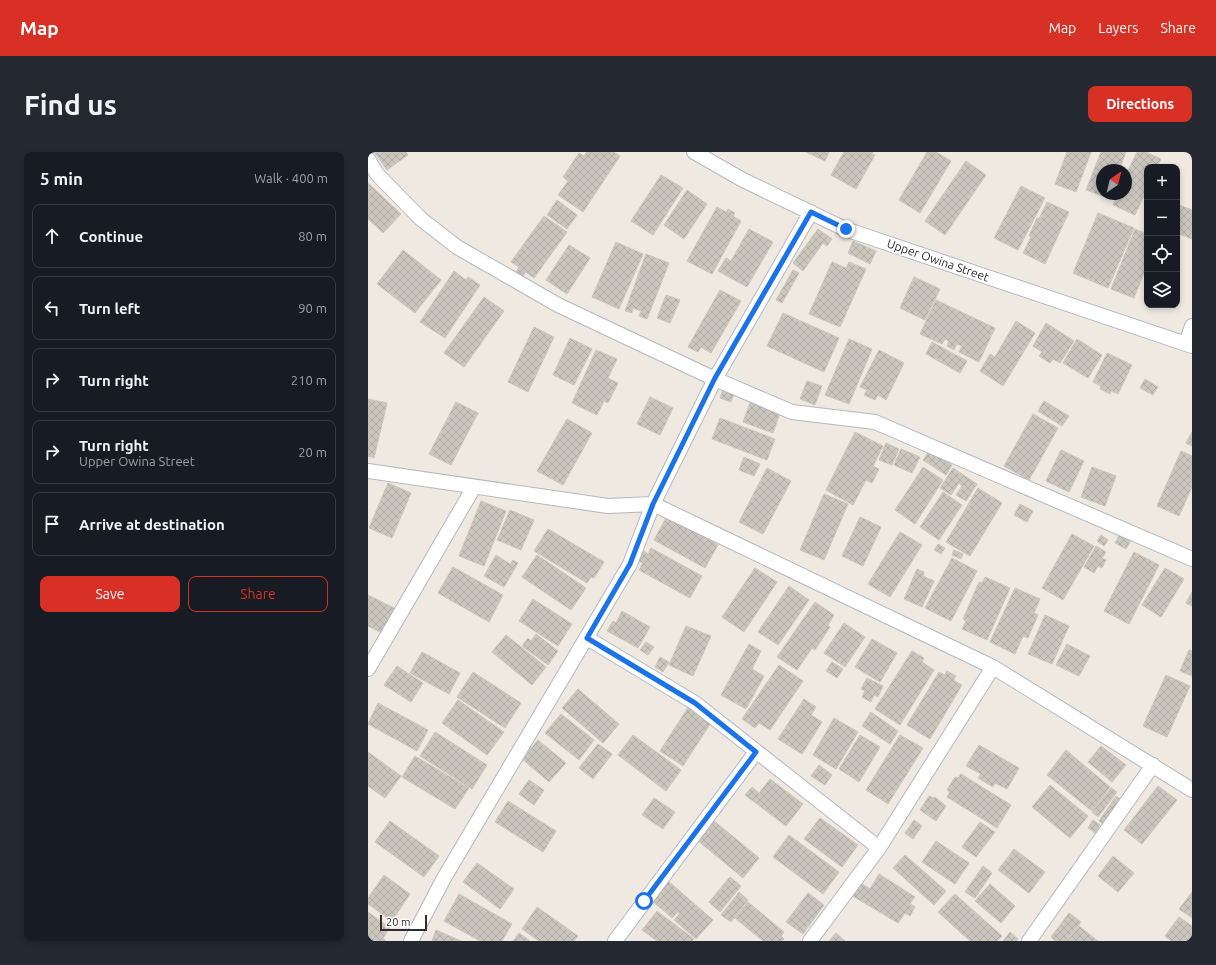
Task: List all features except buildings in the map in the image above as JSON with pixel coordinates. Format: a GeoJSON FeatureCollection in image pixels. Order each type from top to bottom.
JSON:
{"type":"FeatureCollection","features":[{"type":"Feature","properties":{"kind":"street","name":"Upper Owina Street"},"geometry":{"type":"LineString","coordinates":[[694,152],[743,180],[846,229],[1189,345]]}},
{"type":"Feature","properties":{"kind":"street"},"geometry":{"type":"LineString","coordinates":[[368,159],[377,174],[421,219],[457,248],[558,305],[792,412],[875,422],[1192,559]]}},
{"type":"Feature","properties":{"kind":"street"},"geometry":{"type":"LineString","coordinates":[[411,941],[444,878],[630,564],[653,504],[715,378],[811,212]]}},
{"type":"Feature","properties":{"kind":"street"},"geometry":{"type":"LineString","coordinates":[[1189,345],[1192,326]]}},
{"type":"Feature","properties":{"kind":"street"},"geometry":{"type":"LineString","coordinates":[[368,471],[608,506],[653,504],[994,667],[1192,790]]}},
{"type":"Feature","properties":{"kind":"street"},"geometry":{"type":"LineString","coordinates":[[368,669],[474,487]]}},
{"type":"Feature","properties":{"kind":"street"},"geometry":{"type":"LineString","coordinates":[[587,638],[695,703],[878,848]]}},
{"type":"Feature","properties":{"kind":"street"},"geometry":{"type":"LineString","coordinates":[[810,941],[878,848],[994,667]]}},
{"type":"Feature","properties":{"kind":"street"},"geometry":{"type":"LineString","coordinates":[[615,941],[756,752]]}},
{"type":"Feature","properties":{"kind":"street"},"geometry":{"type":"LineString","coordinates":[[1029,941],[1152,765]]}},
{"type":"Feature","properties":{"kind":"route"},"geometry":{"type":"LineString","coordinates":[[644,901],[756,752],[695,703],[587,638],[630,564],[639,537],[653,504],[715,378],[811,212],[846,229]]}}]}
